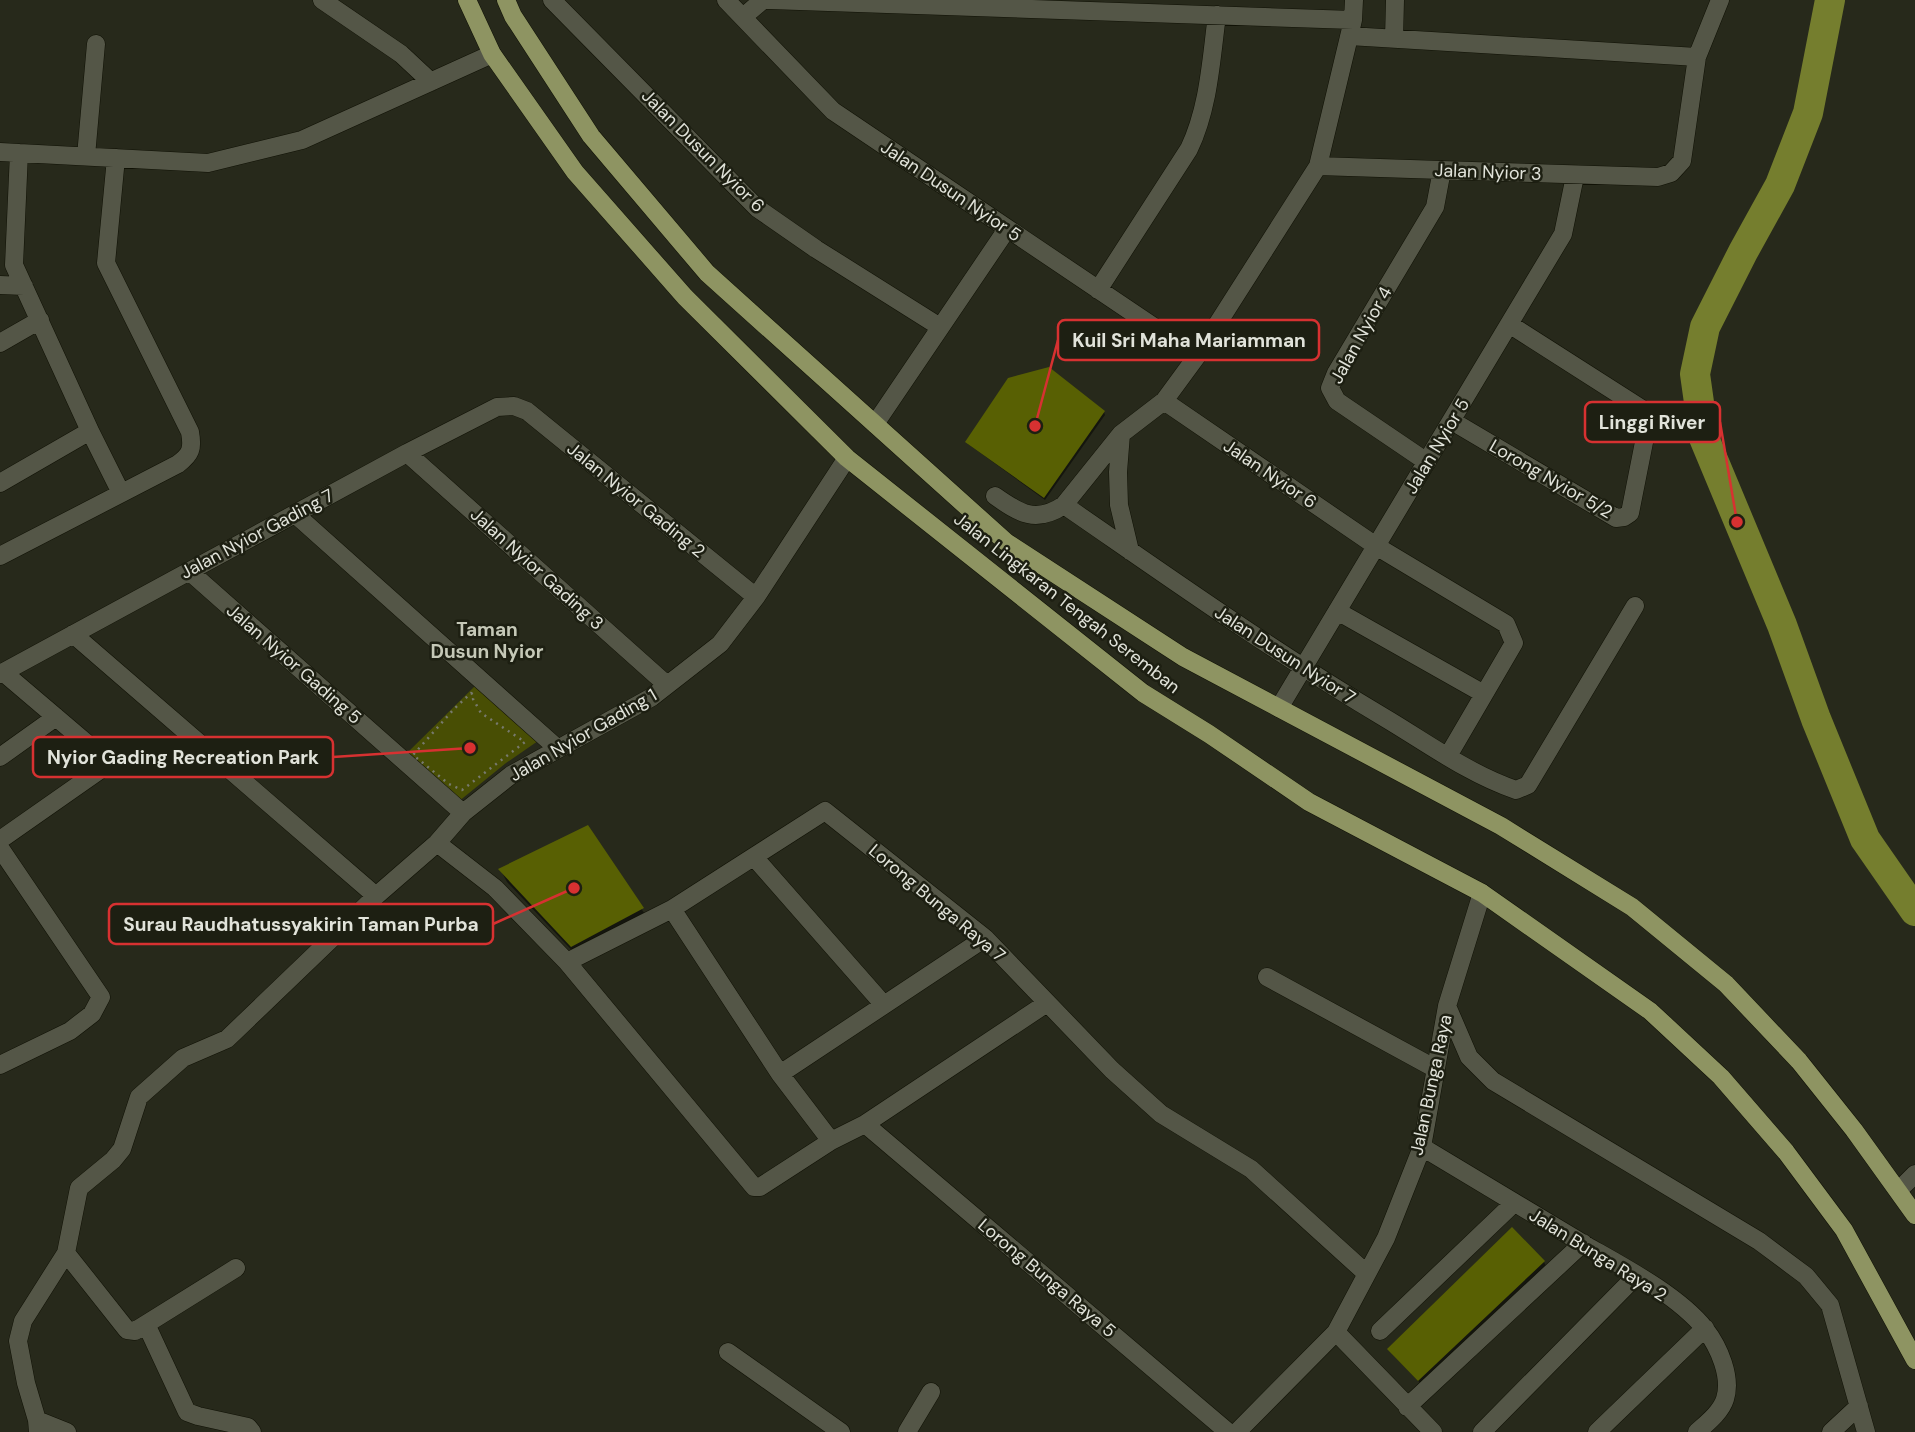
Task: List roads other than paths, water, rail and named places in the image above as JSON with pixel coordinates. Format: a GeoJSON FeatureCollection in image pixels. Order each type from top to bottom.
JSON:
{"type":"FeatureCollection","features":[{"type":"Feature","properties":{"kind":"main road","name":"Jalan Lingkaran Tengah Seremban"},"geometry":{"type":"LineString","coordinates":[[467,0],[492,54],[575,172],[685,297],[847,458],[1143,693],[1309,802],[1482,894],[1650,1011],[1721,1077],[1786,1152],[1844,1230],[1915,1360]]}},
{"type":"Feature","properties":{"kind":"main road","name":"Jalan Lingkaran Tengah Seremban"},"geometry":{"type":"LineString","coordinates":[[506,0],[513,16],[591,136],[707,273],[1006,542],[1183,657],[1501,826],[1632,907],[1726,984],[1798,1060],[1899,1190],[1915,1215]]}},
{"type":"Feature","properties":{"kind":"main road"},"geometry":{"type":"LineString","coordinates":[[1891,1314],[1915,1329]]}},
{"type":"Feature","properties":{"kind":"street"},"geometry":{"type":"LineString","coordinates":[[322,0],[401,54],[431,82]]}},
{"type":"Feature","properties":{"kind":"street","name":"Jalan Dusun Nyior 6"},"geometry":{"type":"LineString","coordinates":[[552,0],[757,208],[816,249],[940,327]]}},
{"type":"Feature","properties":{"kind":"street","name":"Jalan Dusun Nyior 5"},"geometry":{"type":"LineString","coordinates":[[726,0],[833,111],[1197,356]]}},
{"type":"Feature","properties":{"kind":"street"},"geometry":{"type":"LineString","coordinates":[[743,17],[763,0]]}},
{"type":"Feature","properties":{"kind":"street"},"geometry":{"type":"LineString","coordinates":[[769,0],[1217,15],[1351,28],[1394,39],[1697,57],[1720,0]]}},
{"type":"Feature","properties":{"kind":"street"},"geometry":{"type":"LineString","coordinates":[[995,496],[1016,511],[1035,516],[1053,513],[1064,505],[1121,434],[1164,401],[1197,356],[1318,166],[1351,28],[1354,0]]}},
{"type":"Feature","properties":{"kind":"street"},"geometry":{"type":"LineString","coordinates":[[1394,39],[1395,0]]}},
{"type":"Feature","properties":{"kind":"street"},"geometry":{"type":"LineString","coordinates":[[1098,290],[1189,149],[1198,130],[1205,101],[1217,15]]}},
{"type":"Feature","properties":{"kind":"street"},"geometry":{"type":"LineString","coordinates":[[86,156],[96,44]]}},
{"type":"Feature","properties":{"kind":"street"},"geometry":{"type":"LineString","coordinates":[[0,152],[208,163],[302,140],[492,54]]}},
{"type":"Feature","properties":{"kind":"street","name":"Jalan Nyior 3"},"geometry":{"type":"LineString","coordinates":[[1318,166],[1658,177],[1671,173],[1682,161],[1697,57]]}},
{"type":"Feature","properties":{"kind":"street"},"geometry":{"type":"LineString","coordinates":[[19,153],[14,265],[121,493]]}},
{"type":"Feature","properties":{"kind":"street"},"geometry":{"type":"LineString","coordinates":[[0,556],[177,464],[189,456],[193,446],[190,432],[106,263],[116,158]]}},
{"type":"Feature","properties":{"kind":"street","name":"Jalan Nyior 4"},"geometry":{"type":"LineString","coordinates":[[1427,462],[1337,401],[1330,388],[1336,373],[1435,207],[1442,170]]}},
{"type":"Feature","properties":{"kind":"street","name":"Jalan Nyior 5"},"geometry":{"type":"LineString","coordinates":[[1279,708],[1563,234],[1575,176]]}},
{"type":"Feature","properties":{"kind":"street"},"geometry":{"type":"LineString","coordinates":[[875,424],[1007,229]]}},
{"type":"Feature","properties":{"kind":"street"},"geometry":{"type":"LineString","coordinates":[[0,285],[24,286]]}},
{"type":"Feature","properties":{"kind":"street"},"geometry":{"type":"LineString","coordinates":[[0,343],[40,320]]}},
{"type":"Feature","properties":{"kind":"street","name":"Lorong Nyior 5/2"},"geometry":{"type":"LineString","coordinates":[[1452,421],[1616,518],[1630,513],[1647,427],[1647,418],[1642,409],[1509,324]]}},
{"type":"Feature","properties":{"kind":"street","name":"Jalan Nyior 6"},"geometry":{"type":"LineString","coordinates":[[1164,401],[1376,546],[1506,624],[1514,643],[1484,694]]}},
{"type":"Feature","properties":{"kind":"street","name":"Jalan Nyior Gading 7"},"geometry":{"type":"LineString","coordinates":[[1,673],[407,453],[497,407],[514,406]]}},
{"type":"Feature","properties":{"kind":"street","name":"Jalan Nyior Gading 2"},"geometry":{"type":"LineString","coordinates":[[514,406],[527,411],[756,597]]}},
{"type":"Feature","properties":{"kind":"street"},"geometry":{"type":"LineString","coordinates":[[0,484],[90,431]]}},
{"type":"Feature","properties":{"kind":"street"},"geometry":{"type":"LineString","coordinates":[[1121,434],[1119,505],[1130,551]]}},
{"type":"Feature","properties":{"kind":"street","name":"Jalan Nyior Gading 3"},"geometry":{"type":"LineString","coordinates":[[407,453],[667,685]]}},
{"type":"Feature","properties":{"kind":"street","name":"Jalan Nyior Gading 1"},"geometry":{"type":"LineString","coordinates":[[66,1253],[79,1188],[113,1160],[122,1149],[139,1097],[183,1058],[227,1039],[376,896],[437,844],[463,813],[511,775],[652,697],[720,644],[756,597],[847,458]]}},
{"type":"Feature","properties":{"kind":"street","name":"Jalan Dusun Nyior 7"},"geometry":{"type":"LineString","coordinates":[[1064,505],[1303,669],[1448,756],[1516,790],[1528,785],[1635,606]]}},
{"type":"Feature","properties":{"kind":"street"},"geometry":{"type":"LineString","coordinates":[[295,514],[556,748]]}},
{"type":"Feature","properties":{"kind":"street","name":"Jalan Nyior Gading 5"},"geometry":{"type":"LineString","coordinates":[[189,571],[463,813]]}},
{"type":"Feature","properties":{"kind":"street"},"geometry":{"type":"LineString","coordinates":[[1338,611],[1484,694],[1448,756]]}},
{"type":"Feature","properties":{"kind":"street"},"geometry":{"type":"LineString","coordinates":[[73,634],[376,896]]}},
{"type":"Feature","properties":{"kind":"street"},"geometry":{"type":"LineString","coordinates":[[0,840],[110,763],[1,673]]}},
{"type":"Feature","properties":{"kind":"street"},"geometry":{"type":"LineString","coordinates":[[0,757],[56,717]]}},
{"type":"Feature","properties":{"kind":"street","name":"Lorong Bunga Raya 7"},"geometry":{"type":"LineString","coordinates":[[567,962],[673,909],[825,811],[985,938],[1112,1070],[1161,1114],[1251,1169],[1367,1274]]}},
{"type":"Feature","properties":{"kind":"street"},"geometry":{"type":"LineString","coordinates":[[437,844],[495,888],[567,962],[754,1187],[760,1187],[831,1140],[865,1124],[1047,1003]]}},
{"type":"Feature","properties":{"kind":"street"},"geometry":{"type":"LineString","coordinates":[[0,848],[101,997],[92,1014],[70,1031],[0,1065]]}},
{"type":"Feature","properties":{"kind":"street"},"geometry":{"type":"LineString","coordinates":[[754,857],[884,1005]]}},
{"type":"Feature","properties":{"kind":"street","name":"Jalan Bunga Raya"},"geometry":{"type":"LineString","coordinates":[[1237,1432],[1336,1332],[1386,1238],[1422,1147],[1447,1006],[1482,894]]}},
{"type":"Feature","properties":{"kind":"street"},"geometry":{"type":"LineString","coordinates":[[673,909],[780,1074],[831,1140]]}},
{"type":"Feature","properties":{"kind":"street"},"geometry":{"type":"LineString","coordinates":[[780,1074],[985,938]]}},
{"type":"Feature","properties":{"kind":"street"},"geometry":{"type":"LineString","coordinates":[[1267,977],[1436,1069]]}},
{"type":"Feature","properties":{"kind":"street"},"geometry":{"type":"LineString","coordinates":[[1447,1006],[1469,1057],[1493,1082],[1759,1241],[1807,1276],[1829,1305],[1866,1432]]}},
{"type":"Feature","properties":{"kind":"street","name":"Lorong Bunga Raya 5"},"geometry":{"type":"LineString","coordinates":[[865,1124],[1228,1432]]}},
{"type":"Feature","properties":{"kind":"street","name":"Jalan Bunga Raya 2"},"geometry":{"type":"LineString","coordinates":[[1422,1147],[1637,1275],[1683,1308],[1705,1328],[1718,1349],[1726,1383],[1724,1400],[1712,1419],[1697,1432]]}},
{"type":"Feature","properties":{"kind":"street"},"geometry":{"type":"LineString","coordinates":[[1899,1190],[1915,1174]]}},
{"type":"Feature","properties":{"kind":"street"},"geometry":{"type":"LineString","coordinates":[[1380,1331],[1514,1203]]}},
{"type":"Feature","properties":{"kind":"street"},"geometry":{"type":"LineString","coordinates":[[1407,1408],[1583,1243]]}},
{"type":"Feature","properties":{"kind":"street"},"geometry":{"type":"LineString","coordinates":[[68,1432],[38,1426],[18,1341],[23,1321],[66,1253],[127,1330],[135,1331],[236,1268]]}},
{"type":"Feature","properties":{"kind":"street"},"geometry":{"type":"LineString","coordinates":[[1482,1432],[1637,1275]]}},
{"type":"Feature","properties":{"kind":"street"},"geometry":{"type":"LineString","coordinates":[[146,1324],[187,1412],[247,1427],[252,1432]]}},
{"type":"Feature","properties":{"kind":"street"},"geometry":{"type":"LineString","coordinates":[[1597,1432],[1705,1328]]}},
{"type":"Feature","properties":{"kind":"street"},"geometry":{"type":"LineString","coordinates":[[1336,1332],[1433,1432]]}},
{"type":"Feature","properties":{"kind":"street"},"geometry":{"type":"LineString","coordinates":[[728,1352],[841,1432]]}},
{"type":"Feature","properties":{"kind":"street"},"geometry":{"type":"LineString","coordinates":[[907,1432],[931,1392]]}},
{"type":"Feature","properties":{"kind":"street"},"geometry":{"type":"LineString","coordinates":[[1831,1432],[1859,1406]]}},
{"type":"Feature","properties":{"kind":"waterway"},"geometry":{"type":"LineString","coordinates":[[1830,0],[1808,113],[1780,185],[1705,327],[1695,374],[1704,438],[1782,625],[1816,719],[1865,839],[1915,911]]}},
{"type":"Feature","properties":{"kind":"place","name":"Kuil Sri Maha Mariamman"},"geometry":{"type":"Point","coordinates":[1035,426]}},
{"type":"Feature","properties":{"kind":"place","name":"Linggi River"},"geometry":{"type":"Point","coordinates":[1737,522]}},
{"type":"Feature","properties":{"kind":"place","name":"Nyior Gading Recreation Park"},"geometry":{"type":"Point","coordinates":[470,748]}},
{"type":"Feature","properties":{"kind":"place","name":"Surau Raudhatussyakirin Taman Purba"},"geometry":{"type":"Point","coordinates":[574,888]}},
{"type":"Feature","properties":{"kind":"district","name":"Taman Dusun Nyior"},"geometry":{"type":"Point","coordinates":[487,640]}}]}
